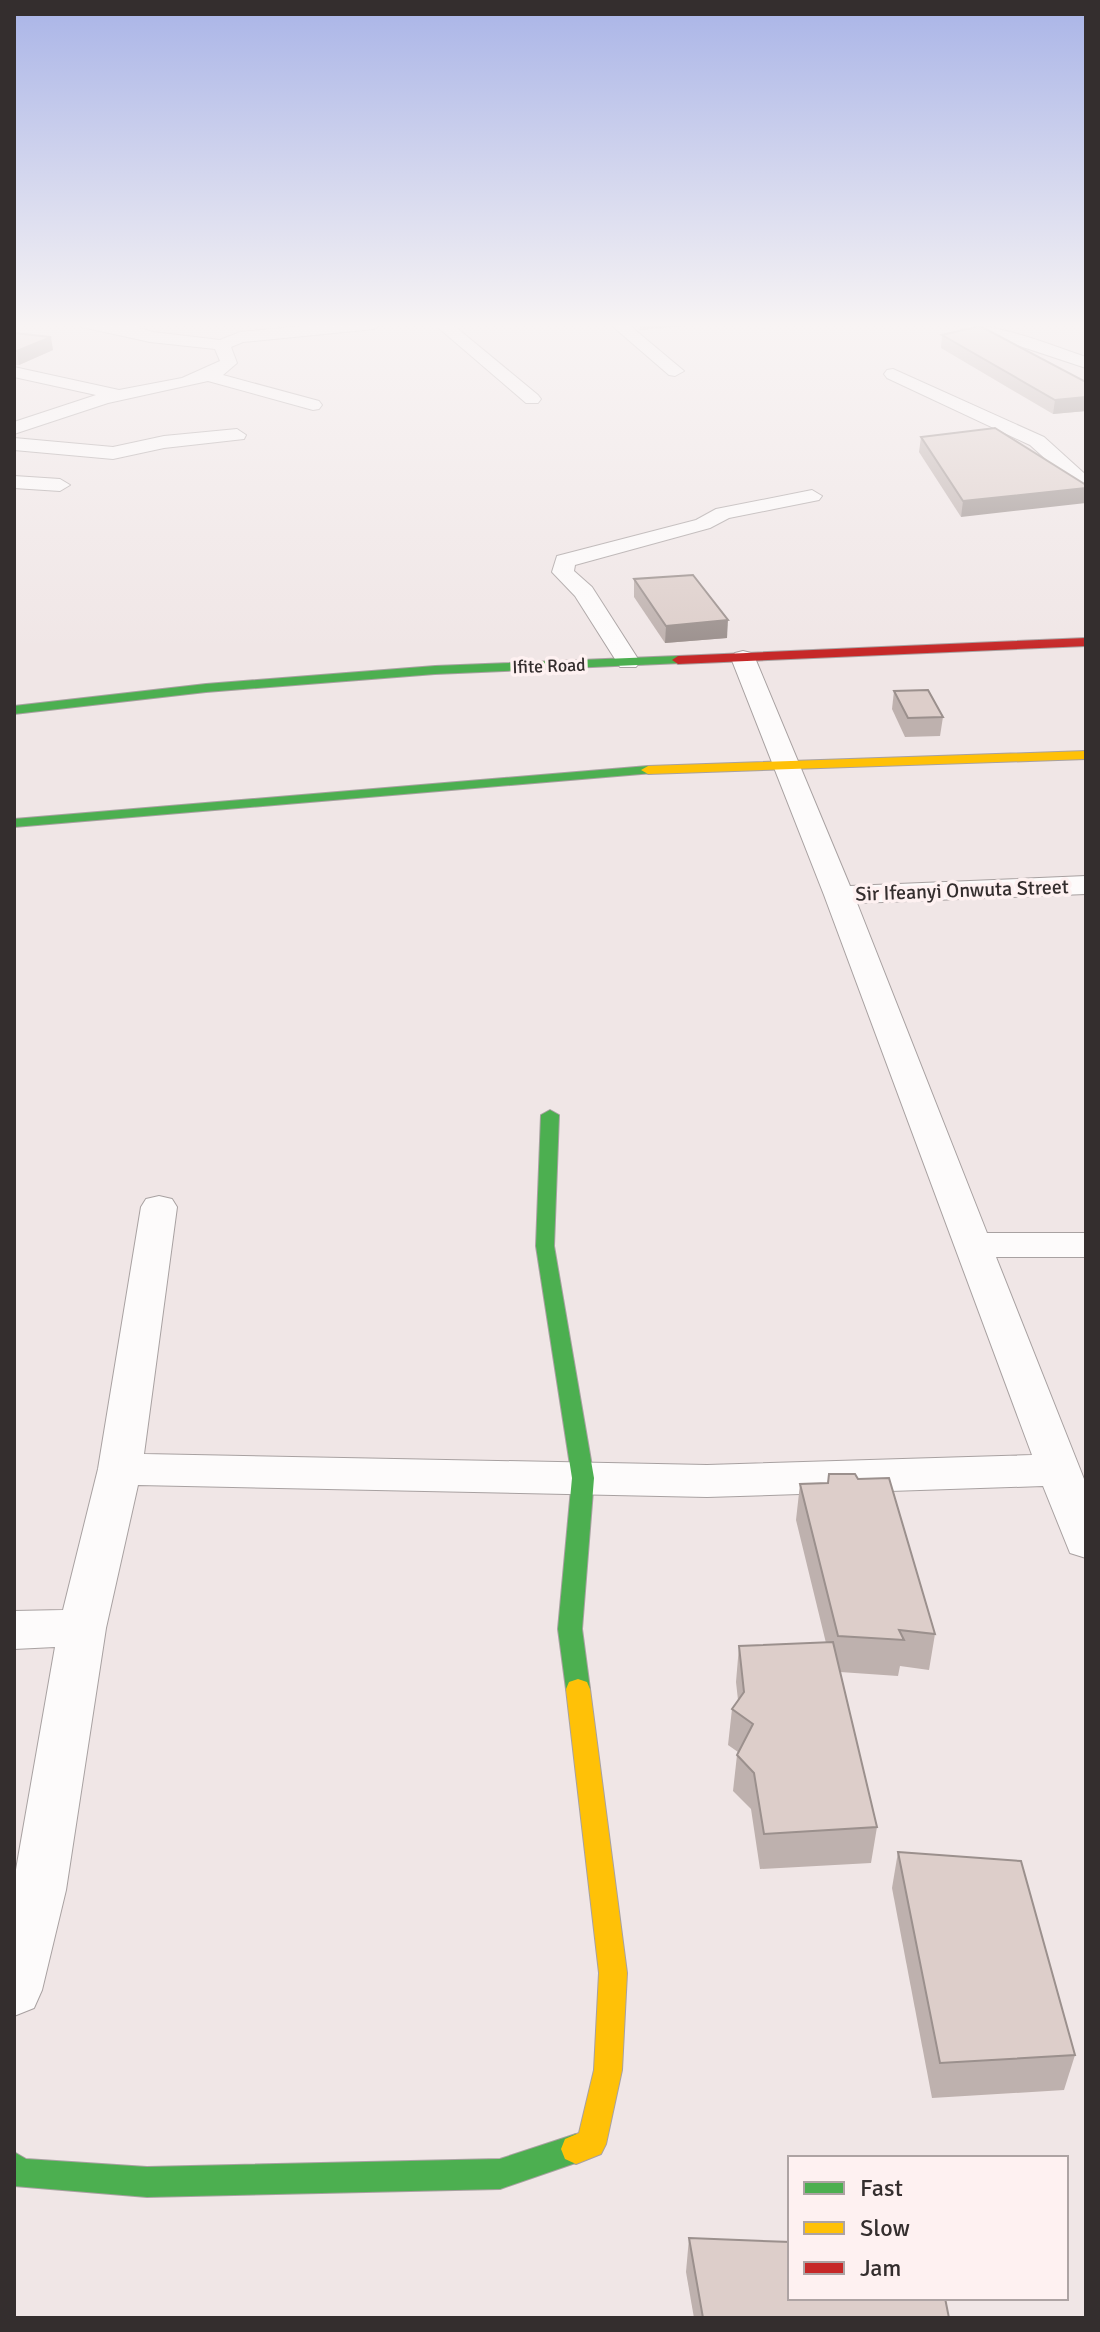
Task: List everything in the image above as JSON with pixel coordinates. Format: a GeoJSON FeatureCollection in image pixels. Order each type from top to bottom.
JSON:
{"type":"FeatureCollection","features":[{"type":"Feature","properties":{"kind":"street"},"geometry":{"type":"LineString","coordinates":[[1019,433],[1037,441],[1086,485]]}},
{"type":"Feature","properties":{"kind":"street"},"geometry":{"type":"LineString","coordinates":[[14,444],[113,453],[164,442],[237,435]]}},
{"type":"Feature","properties":{"kind":"street"},"geometry":{"type":"LineString","coordinates":[[14,482],[60,485]]}},
{"type":"Feature","properties":{"kind":"street"},"geometry":{"type":"LineString","coordinates":[[628,662],[584,592],[563,572],[565,561],[703,524],[723,513],[812,496]]}},
{"type":"Feature","properties":{"kind":"street","name":"Ifite Road"},"geometry":{"type":"LineString","coordinates":[[14,710],[206,688],[435,670],[1086,642]]}},
{"type":"Feature","properties":{"kind":"street"},"geometry":{"type":"LineString","coordinates":[[743,658],[839,895],[1086,1541]]}},
{"type":"Feature","properties":{"kind":"street"},"geometry":{"type":"LineString","coordinates":[[14,823],[605,771],[1086,755]]}},
{"type":"Feature","properties":{"kind":"street","name":"Sir Ifeanyi Onwuta Street"},"geometry":{"type":"LineString","coordinates":[[839,895],[1086,885]]}},
{"type":"Feature","properties":{"kind":"street"},"geometry":{"type":"LineString","coordinates":[[16,2177],[147,2182],[500,2174],[591,2144],[608,2070],[613,1973],[570,1629],[583,1478],[545,1246],[550,1115]]}},
{"type":"Feature","properties":{"kind":"street"},"geometry":{"type":"LineString","coordinates":[[14,1990],[39,1890],[82,1628],[120,1469],[159,1207]]}},
{"type":"Feature","properties":{"kind":"street"},"geometry":{"type":"LineString","coordinates":[[973,1245],[1086,1245]]}},
{"type":"Feature","properties":{"kind":"street"},"geometry":{"type":"LineString","coordinates":[[120,1469],[707,1481],[1059,1470]]}},
{"type":"Feature","properties":{"kind":"street"},"geometry":{"type":"LineString","coordinates":[[14,1630],[82,1628]]}},
{"type":"Feature","properties":{"kind":"building"},"geometry":{"type":"Polygon","coordinates":[[[955,433],[1003,433],[1086,485],[1086,488],[963,501],[921,437],[955,433]]]}},
{"type":"Feature","properties":{"kind":"building"},"geometry":{"type":"Polygon","coordinates":[[[693,575],[728,620],[666,626],[634,579],[693,575]]]}},
{"type":"Feature","properties":{"kind":"building"},"geometry":{"type":"Polygon","coordinates":[[[928,690],[943,717],[908,718],[894,691],[928,690]]]}},
{"type":"Feature","properties":{"kind":"building"},"geometry":{"type":"Polygon","coordinates":[[[829,1474],[855,1474],[858,1479],[889,1478],[935,1634],[899,1630],[904,1640],[838,1636],[800,1484],[828,1483],[829,1474]]]}},
{"type":"Feature","properties":{"kind":"building"},"geometry":{"type":"Polygon","coordinates":[[[833,1642],[877,1827],[764,1834],[754,1773],[737,1755],[753,1724],[732,1709],[744,1692],[739,1646],[833,1642]]]}},
{"type":"Feature","properties":{"kind":"building"},"geometry":{"type":"Polygon","coordinates":[[[898,1852],[1021,1861],[1075,2055],[940,2063],[898,1852]]]}},
{"type":"Feature","properties":{"kind":"building"},"geometry":{"type":"Polygon","coordinates":[[[689,2238],[788,2242],[788,2300],[945,2300],[949,2318],[703,2318],[689,2238]]]}},
{"type":"Feature","properties":{"kind":"traffic: fast"},"geometry":{"type":"LineString","coordinates":[[14,710],[206,688],[435,670],[678,660]]}},
{"type":"Feature","properties":{"kind":"traffic: fast"},"geometry":{"type":"LineString","coordinates":[[14,823],[648,770]]}},
{"type":"Feature","properties":{"kind":"traffic: fast"},"geometry":{"type":"LineString","coordinates":[[550,1115],[545,1246],[583,1478],[570,1629],[578,1689]]}},
{"type":"Feature","properties":{"kind":"traffic: fast"},"geometry":{"type":"LineString","coordinates":[[14,2167],[19,2173],[147,2182],[500,2174],[576,2149]]}},
{"type":"Feature","properties":{"kind":"traffic: slow"},"geometry":{"type":"LineString","coordinates":[[648,770],[1086,755]]}},
{"type":"Feature","properties":{"kind":"traffic: slow"},"geometry":{"type":"LineString","coordinates":[[576,2149],[591,2144],[608,2070],[613,1973],[578,1689]]}},
{"type":"Feature","properties":{"kind":"traffic: jam"},"geometry":{"type":"LineString","coordinates":[[678,660],[1086,642]]}}]}
